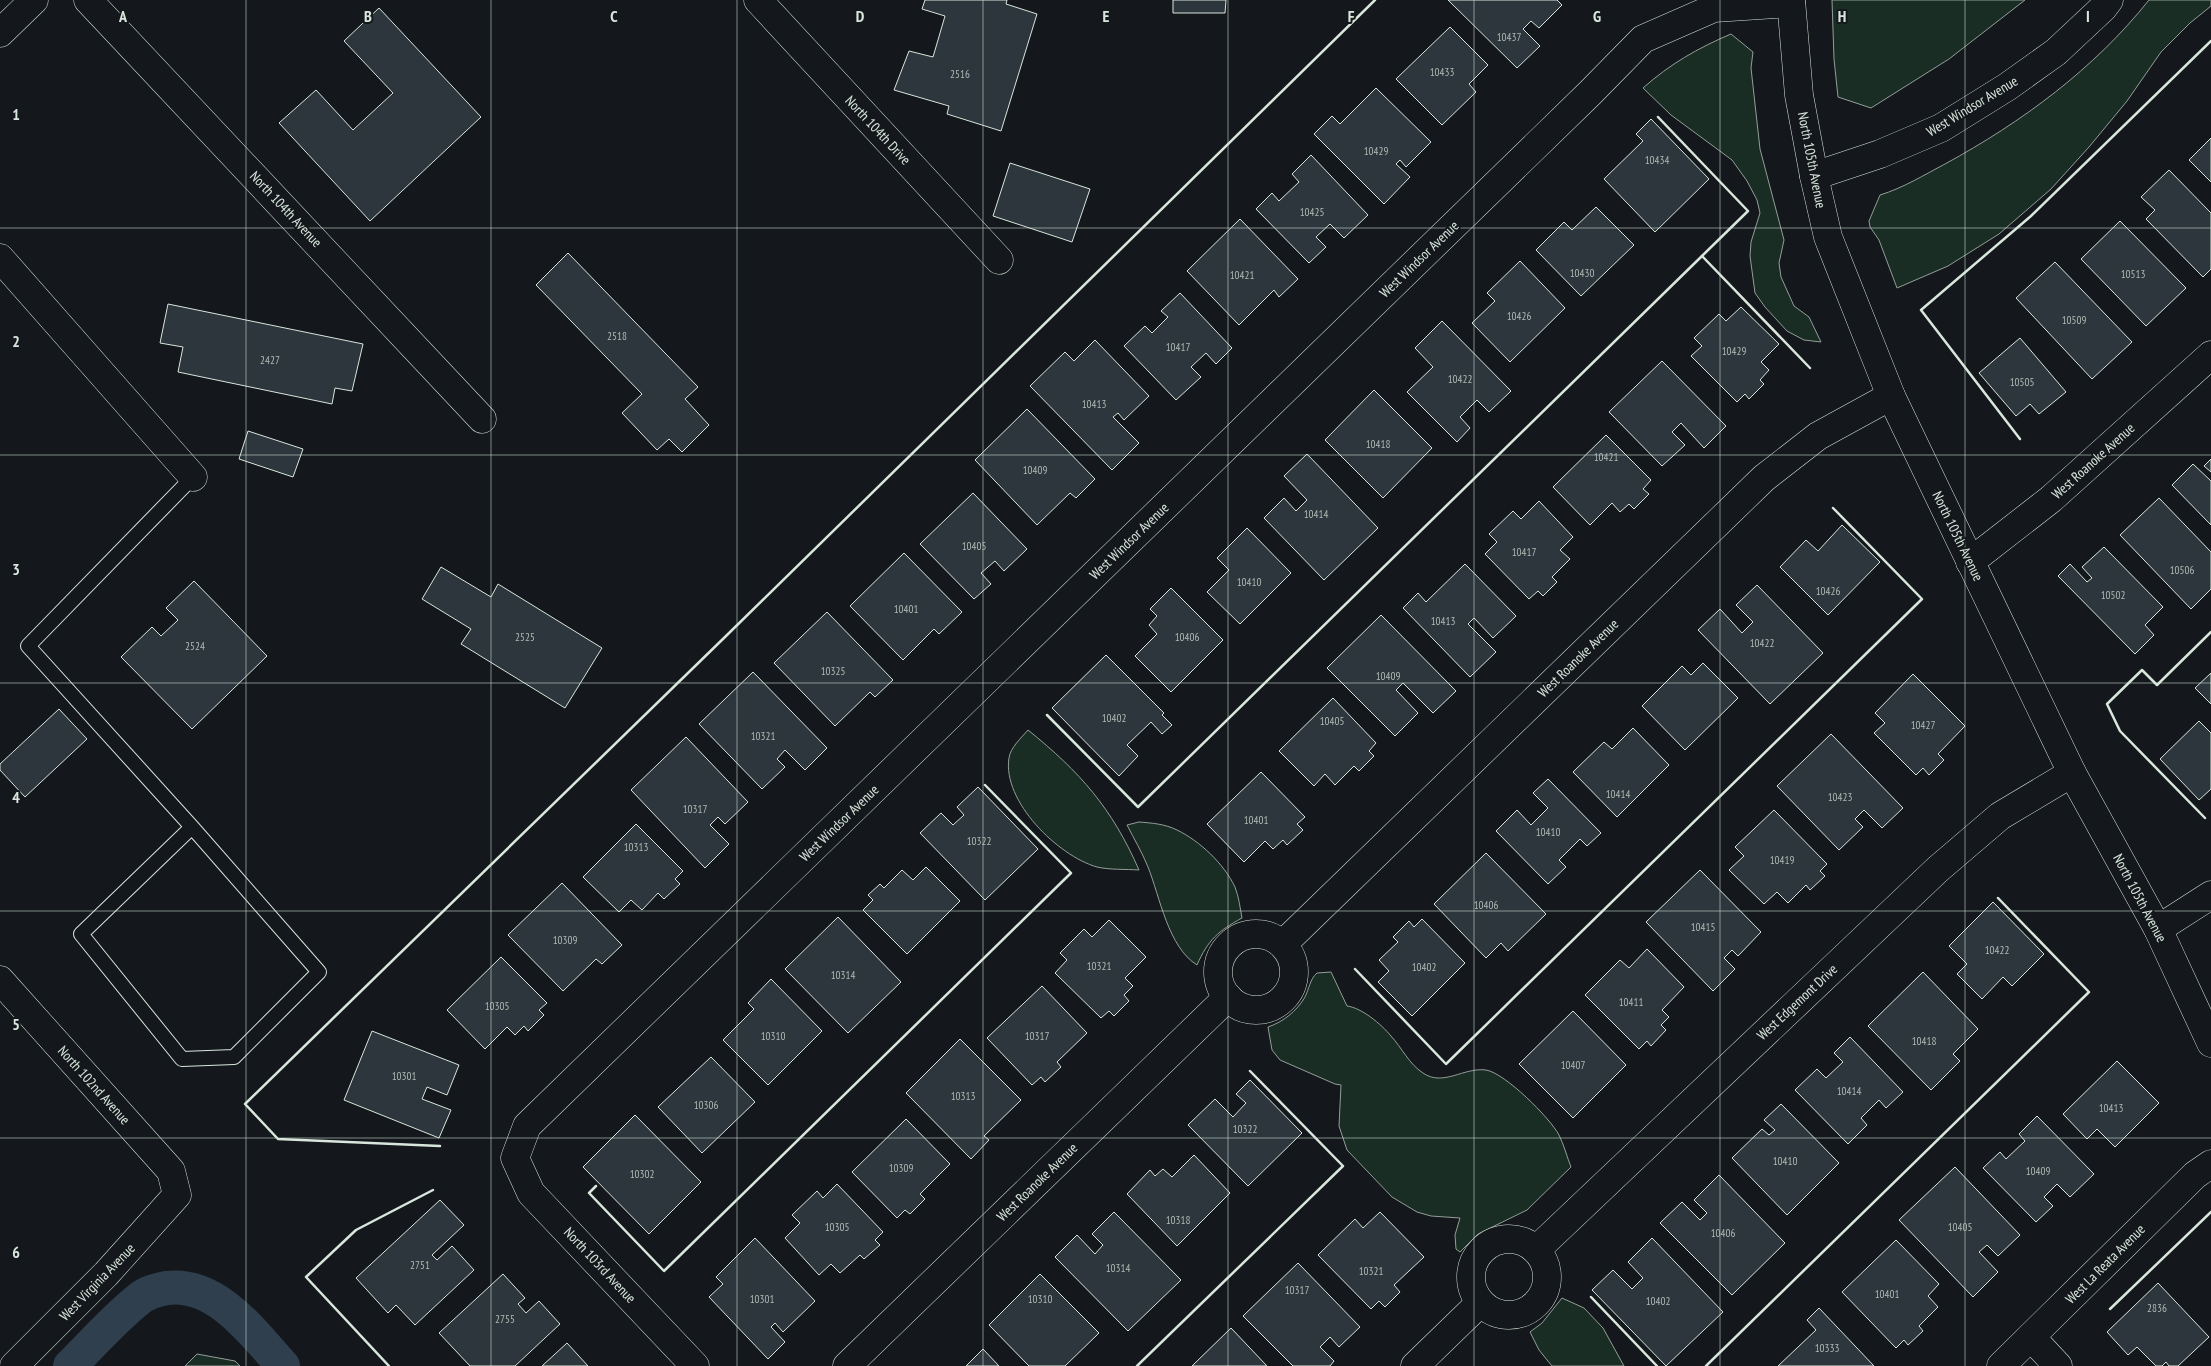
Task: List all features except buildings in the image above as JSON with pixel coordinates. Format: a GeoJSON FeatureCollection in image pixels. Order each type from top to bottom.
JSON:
{"type":"FeatureCollection","features":[{"type":"Feature","properties":{"kind":"street"},"geometry":{"type":"LineString","coordinates":[[0,33],[34,0]]}},
{"type":"Feature","properties":{"kind":"street","name":"North 104th Avenue"},"geometry":{"type":"LineString","coordinates":[[88,0],[482,419]]}},
{"type":"Feature","properties":{"kind":"street","name":"North 104th Drive"},"geometry":{"type":"LineString","coordinates":[[758,0],[999,260]]}},
{"type":"Feature","properties":{"kind":"street","name":"West Windsor Avenue"},"geometry":{"type":"LineString","coordinates":[[1814,176],[1880,154],[1941,128],[2007,87],[2056,52],[2103,8],[2109,0]]}},
{"type":"Feature","properties":{"kind":"street","name":"West Windsor Avenue"},"geometry":{"type":"LineString","coordinates":[[515,1158],[527,1126],[1583,100],[1643,39],[1714,8],[1791,2]]}},
{"type":"Feature","properties":{"kind":"street","name":"North 105th Avenue"},"geometry":{"type":"LineString","coordinates":[[1791,2],[1799,95],[1814,176],[1828,237],[1891,396],[2072,773],[2158,929],[2211,1043]]}},
{"type":"Feature","properties":{"kind":"street"},"geometry":{"type":"LineString","coordinates":[[0,258],[194,477]]}},
{"type":"Feature","properties":{"kind":"street","name":"West Roanoke Avenue"},"geometry":{"type":"LineString","coordinates":[[1970,562],[2051,499],[2211,355]]}},
{"type":"Feature","properties":{"kind":"street","name":"West Roanoke Avenue"},"geometry":{"type":"LineString","coordinates":[[1283,944],[1764,478],[1818,436],[1891,396]]}},
{"type":"Feature","properties":{"kind":"street","name":"West Edgemont Drive"},"geometry":{"type":"LineString","coordinates":[[1536,1250],[1938,869],[2000,816],[2072,773]]}},
{"type":"Feature","properties":{"kind":"street"},"geometry":{"type":"LineString","coordinates":[[2158,929],[2211,895]]}},
{"type":"Feature","properties":{"kind":"street"},"geometry":{"type":"LineString","coordinates":[[1260,933],[1272,937],[1283,944],[1290,954],[1294,965],[1294,978],[1290,989],[1283,999],[1273,1006],[1261,1010],[1237,1005],[1220,986],[1218,974],[1219,961],[1225,949],[1241,937],[1260,933]]}},
{"type":"Feature","properties":{"kind":"street","name":"North 102nd Avenue"},"geometry":{"type":"LineString","coordinates":[[0,980],[171,1170],[177,1195]]}},
{"type":"Feature","properties":{"kind":"street","name":"West Roanoke Avenue"},"geometry":{"type":"LineString","coordinates":[[847,1366],[1228,997]]}},
{"type":"Feature","properties":{"kind":"street","name":"North 103rd Avenue"},"geometry":{"type":"LineString","coordinates":[[515,1158],[531,1193],[695,1366]]}},
{"type":"Feature","properties":{"kind":"street","name":"West La Reata Avenue"},"geometry":{"type":"LineString","coordinates":[[2001,1366],[2195,1175],[2211,1164]]}},
{"type":"Feature","properties":{"kind":"street","name":"West Virginia Avenue"},"geometry":{"type":"LineString","coordinates":[[14,1366],[106,1274],[177,1195]]}},
{"type":"Feature","properties":{"kind":"street"},"geometry":{"type":"LineString","coordinates":[[1504,1239],[1516,1239],[1527,1243],[1536,1250],[1544,1262],[1547,1275],[1546,1286],[1540,1299],[1530,1308],[1518,1314],[1504,1315],[1491,1311],[1480,1303],[1472,1288],[1471,1272],[1475,1260],[1482,1250],[1489,1244],[1504,1239]]}},
{"type":"Feature","properties":{"kind":"street"},"geometry":{"type":"LineString","coordinates":[[1415,1366],[1480,1303]]}},
{"type":"Feature","properties":{"kind":"street"},"geometry":{"type":"LineString","coordinates":[[2031,1337],[2058,1366]]}},
{"type":"Feature","properties":{"kind":"lane"},"geometry":{"type":"LineString","coordinates":[[192,827],[81,934],[182,1059],[234,1057],[319,972],[192,827],[28,646],[194,477]]}},
{"type":"Feature","properties":{"kind":"green space"},"geometry":{"type":"Polygon","coordinates":[[[1832,0],[2025,0],[1949,59],[1871,108],[1838,97],[1834,59],[1832,0]]]}},
{"type":"Feature","properties":{"kind":"green space"},"geometry":{"type":"Polygon","coordinates":[[[2149,0],[2211,0],[2211,6],[2190,23],[2161,52],[2127,101],[2051,189],[1999,234],[1948,266],[1897,288],[1879,240],[1870,227],[1869,221],[1880,195],[1905,185],[1974,148],[2029,112],[2081,71],[2105,49],[2149,0]]]}},
{"type":"Feature","properties":{"kind":"green space"},"geometry":{"type":"Polygon","coordinates":[[[1731,34],[1753,52],[1751,68],[1760,149],[1784,240],[1779,263],[1781,277],[1794,306],[1809,317],[1821,342],[1804,340],[1787,331],[1755,293],[1750,256],[1751,242],[1760,213],[1757,200],[1747,181],[1732,160],[1671,115],[1643,88],[1685,57],[1731,34]]]}},
{"type":"Feature","properties":{"kind":"green space"},"geometry":{"type":"Polygon","coordinates":[[[1028,730],[1079,776],[1093,792],[1118,828],[1139,870],[1102,868],[1082,861],[1050,839],[1023,808],[1014,792],[1009,775],[1009,758],[1012,750],[1028,730]]]}},
{"type":"Feature","properties":{"kind":"green space"},"geometry":{"type":"Polygon","coordinates":[[[1139,822],[1168,826],[1194,840],[1225,870],[1235,887],[1242,918],[1226,927],[1215,937],[1205,949],[1197,965],[1187,957],[1172,934],[1148,867],[1127,825],[1139,822]]]}},
{"type":"Feature","properties":{"kind":"green space"},"geometry":{"type":"Polygon","coordinates":[[[1331,972],[1347,1006],[1365,1013],[1377,1022],[1423,1073],[1438,1078],[1470,1071],[1486,1070],[1515,1087],[1554,1127],[1561,1139],[1571,1167],[1527,1210],[1478,1234],[1460,1252],[1456,1249],[1455,1235],[1460,1218],[1431,1216],[1417,1212],[1392,1197],[1347,1150],[1339,1126],[1341,1085],[1280,1060],[1272,1050],[1268,1027],[1284,1019],[1298,1007],[1317,973],[1331,972]]]}},
{"type":"Feature","properties":{"kind":"green space"},"geometry":{"type":"Polygon","coordinates":[[[1562,1298],[1584,1308],[1603,1328],[1624,1366],[1552,1366],[1539,1350],[1530,1332],[1542,1323],[1562,1298]]]}},
{"type":"Feature","properties":{"kind":"green space"},"geometry":{"type":"Polygon","coordinates":[[[197,1354],[235,1361],[240,1366],[185,1366],[197,1354]]]}},
{"type":"Feature","properties":{"kind":"waterway"},"geometry":{"type":"LineString","coordinates":[[70,1366],[112,1323],[139,1299],[149,1293],[167,1288],[185,1288],[202,1293],[218,1301],[246,1325],[283,1366]]}},
{"type":"Feature","properties":{"kind":"wall"},"geometry":{"type":"LineString","coordinates":[[440,1146],[278,1139],[245,1104],[1375,0]]}},
{"type":"Feature","properties":{"kind":"wall"},"geometry":{"type":"LineString","coordinates":[[2020,439],[1921,310],[2031,216],[2211,41]]}},
{"type":"Feature","properties":{"kind":"wall"},"geometry":{"type":"LineString","coordinates":[[1047,715],[1138,807],[1748,211],[1658,117]]}},
{"type":"Feature","properties":{"kind":"wall"},"geometry":{"type":"LineString","coordinates":[[1702,256],[1810,368]]}},
{"type":"Feature","properties":{"kind":"wall"},"geometry":{"type":"LineString","coordinates":[[1355,969],[1446,1064],[1922,599],[1833,508]]}},
{"type":"Feature","properties":{"kind":"wall"},"geometry":{"type":"LineString","coordinates":[[2205,818],[2120,731],[2107,704],[2142,670],[2157,685],[2211,632]]}},
{"type":"Feature","properties":{"kind":"wall"},"geometry":{"type":"LineString","coordinates":[[596,1186],[589,1193],[664,1271],[1071,873],[985,785]]}},
{"type":"Feature","properties":{"kind":"wall"},"geometry":{"type":"LineString","coordinates":[[1706,1366],[2089,992],[1998,898]]}},
{"type":"Feature","properties":{"kind":"wall"},"geometry":{"type":"LineString","coordinates":[[1137,1366],[1343,1166],[1250,1071]]}},
{"type":"Feature","properties":{"kind":"wall"},"geometry":{"type":"LineString","coordinates":[[389,1366],[306,1277],[356,1230],[433,1190]]}},
{"type":"Feature","properties":{"kind":"wall"},"geometry":{"type":"LineString","coordinates":[[2110,1309],[2211,1212]]}},
{"type":"Feature","properties":{"kind":"wall"},"geometry":{"type":"LineString","coordinates":[[1591,1297],[1657,1366]]}}]}
